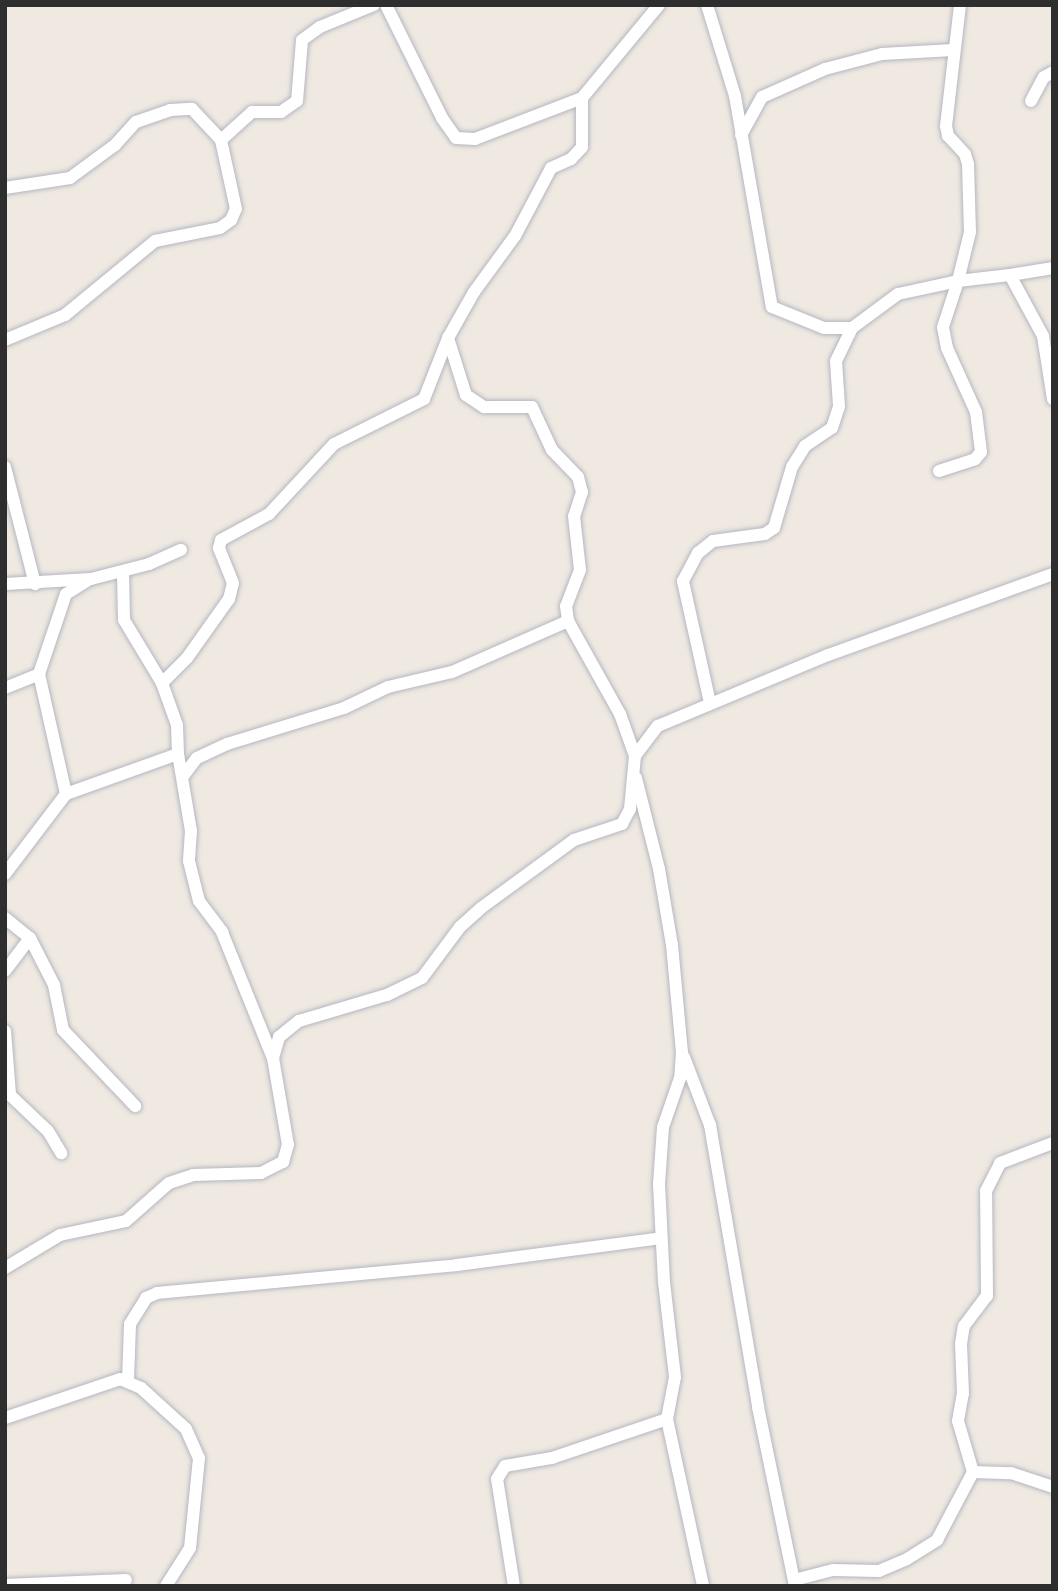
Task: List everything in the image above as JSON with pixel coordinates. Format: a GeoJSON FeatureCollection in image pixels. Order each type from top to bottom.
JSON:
{"type":"FeatureCollection","features":[{"type":"Feature","properties":{"kind":"street"},"geometry":{"type":"LineString","coordinates":[[221,140],[252,112],[281,112],[297,100],[302,40],[320,27],[374,5]]}},
{"type":"Feature","properties":{"kind":"street"},"geometry":{"type":"LineString","coordinates":[[386,5],[442,118],[456,138],[475,139],[582,98],[659,5]]}},
{"type":"Feature","properties":{"kind":"street"},"geometry":{"type":"LineString","coordinates":[[706,5],[736,96],[772,307],[824,328],[852,328]]}},
{"type":"Feature","properties":{"kind":"street"},"geometry":{"type":"LineString","coordinates":[[939,471],[975,459],[981,452],[976,412],[947,348],[943,327],[970,232],[968,164],[948,136],[946,125],[960,5]]}},
{"type":"Feature","properties":{"kind":"street"},"geometry":{"type":"LineString","coordinates":[[741,135],[762,97],[825,69],[882,54],[953,50]]}},
{"type":"Feature","properties":{"kind":"street"},"geometry":{"type":"LineString","coordinates":[[1031,101],[1044,77],[1053,72]]}},
{"type":"Feature","properties":{"kind":"street"},"geometry":{"type":"LineString","coordinates":[[162,683],[187,658],[229,599],[233,583],[219,548],[221,540],[269,514],[334,444],[424,399],[448,338],[474,292],[515,236],[551,167],[571,159],[582,146],[582,98]]}},
{"type":"Feature","properties":{"kind":"street"},"geometry":{"type":"LineString","coordinates":[[5,188],[70,178],[115,145],[135,122],[170,110],[192,109],[221,140],[236,209],[231,220],[220,228],[155,241],[65,315],[5,340]]}},
{"type":"Feature","properties":{"kind":"street"},"geometry":{"type":"LineString","coordinates":[[710,703],[683,581],[698,553],[713,541],[765,534],[774,528],[792,467],[805,446],[832,428],[839,406],[836,361],[852,328],[898,293],[958,281],[1053,268]]}},
{"type":"Feature","properties":{"kind":"street"},"geometry":{"type":"LineString","coordinates":[[1010,275],[1043,336],[1053,399]]}},
{"type":"Feature","properties":{"kind":"street"},"geometry":{"type":"LineString","coordinates":[[273,1058],[279,1037],[299,1021],[387,995],[422,978],[460,927],[481,908],[574,840],[622,824],[630,809],[635,756],[620,714],[568,621],[566,606],[580,570],[574,516],[582,492],[578,477],[552,450],[532,407],[484,407],[466,395],[448,338]]}},
{"type":"Feature","properties":{"kind":"street"},"geometry":{"type":"LineString","coordinates":[[5,467],[35,584]]}},
{"type":"Feature","properties":{"kind":"street"},"geometry":{"type":"LineString","coordinates":[[5,584],[91,579],[149,564],[181,550]]}},
{"type":"Feature","properties":{"kind":"street"},"geometry":{"type":"LineString","coordinates":[[5,1268],[60,1235],[126,1221],[169,1183],[193,1175],[261,1173],[283,1162],[288,1145],[273,1058],[222,932],[199,901],[189,861],[191,831],[184,775],[178,754],[177,725],[162,683],[124,620],[123,573]]}},
{"type":"Feature","properties":{"kind":"street"},"geometry":{"type":"LineString","coordinates":[[635,756],[643,740],[658,726],[710,703],[828,655],[1053,574]]}},
{"type":"Feature","properties":{"kind":"street"},"geometry":{"type":"LineString","coordinates":[[66,794],[39,674],[66,594],[91,579]]}},
{"type":"Feature","properties":{"kind":"street"},"geometry":{"type":"LineString","coordinates":[[184,775],[197,758],[227,744],[344,708],[388,687],[477,663],[568,621]]}},
{"type":"Feature","properties":{"kind":"street"},"geometry":{"type":"LineString","coordinates":[[5,688],[39,674]]}},
{"type":"Feature","properties":{"kind":"street"},"geometry":{"type":"LineString","coordinates":[[5,874],[66,794],[178,754]]}},
{"type":"Feature","properties":{"kind":"street"},"geometry":{"type":"LineString","coordinates":[[635,774],[664,894],[682,1052],[680,1078],[663,1127],[661,1238],[675,1377],[667,1419],[704,1586]]}},
{"type":"Feature","properties":{"kind":"street"},"geometry":{"type":"LineString","coordinates":[[5,918],[30,938],[54,985],[63,1030],[135,1106]]}},
{"type":"Feature","properties":{"kind":"street"},"geometry":{"type":"LineString","coordinates":[[5,971],[30,938]]}},
{"type":"Feature","properties":{"kind":"street"},"geometry":{"type":"LineString","coordinates":[[5,1031],[10,1095],[48,1131],[61,1153]]}},
{"type":"Feature","properties":{"kind":"street"},"geometry":{"type":"LineString","coordinates":[[682,1052],[710,1125],[763,1432],[794,1583],[832,1570],[879,1571],[907,1559],[937,1540],[973,1472],[958,1421],[963,1394],[961,1344],[964,1326],[987,1296],[986,1191],[1000,1163],[1053,1143]]}},
{"type":"Feature","properties":{"kind":"street"},"geometry":{"type":"LineString","coordinates":[[128,1381],[130,1324],[146,1298],[157,1293],[444,1267],[661,1238]]}},
{"type":"Feature","properties":{"kind":"street"},"geometry":{"type":"LineString","coordinates":[[5,1418],[36,1411],[112,1379],[128,1381],[186,1429],[199,1458],[190,1548],[166,1586]]}},
{"type":"Feature","properties":{"kind":"street"},"geometry":{"type":"LineString","coordinates":[[514,1586],[497,1479],[505,1466],[552,1458],[667,1419]]}},
{"type":"Feature","properties":{"kind":"street"},"geometry":{"type":"LineString","coordinates":[[973,1472],[1011,1473],[1053,1487]]}},
{"type":"Feature","properties":{"kind":"street"},"geometry":{"type":"LineString","coordinates":[[5,1586],[126,1580]]}}]}
